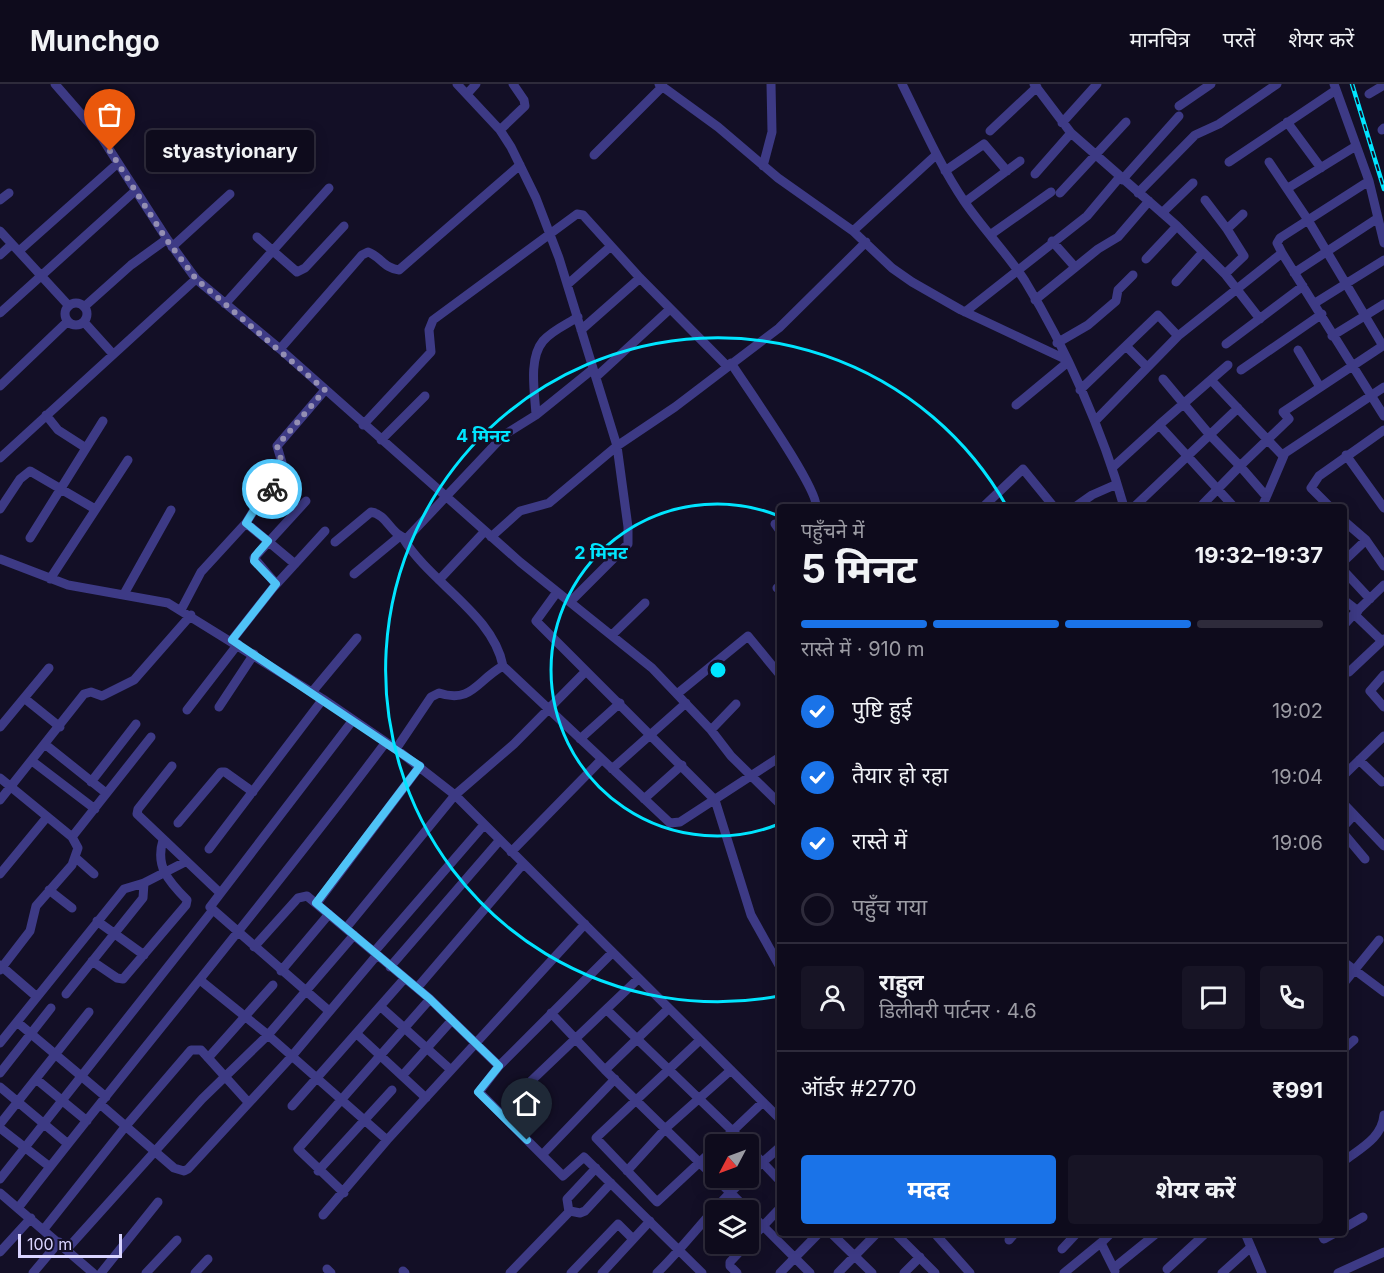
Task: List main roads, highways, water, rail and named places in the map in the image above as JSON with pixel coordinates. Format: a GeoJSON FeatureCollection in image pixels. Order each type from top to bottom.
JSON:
{"type":"FeatureCollection","features":[{"type":"Feature","properties":{"kind":"railway"},"geometry":{"type":"LineString","coordinates":[[1352,84],[1384,189]]}},
{"type":"Feature","properties":{"kind":"place","name":"styastyionary"},"geometry":{"type":"Point","coordinates":[110,151]}}]}
